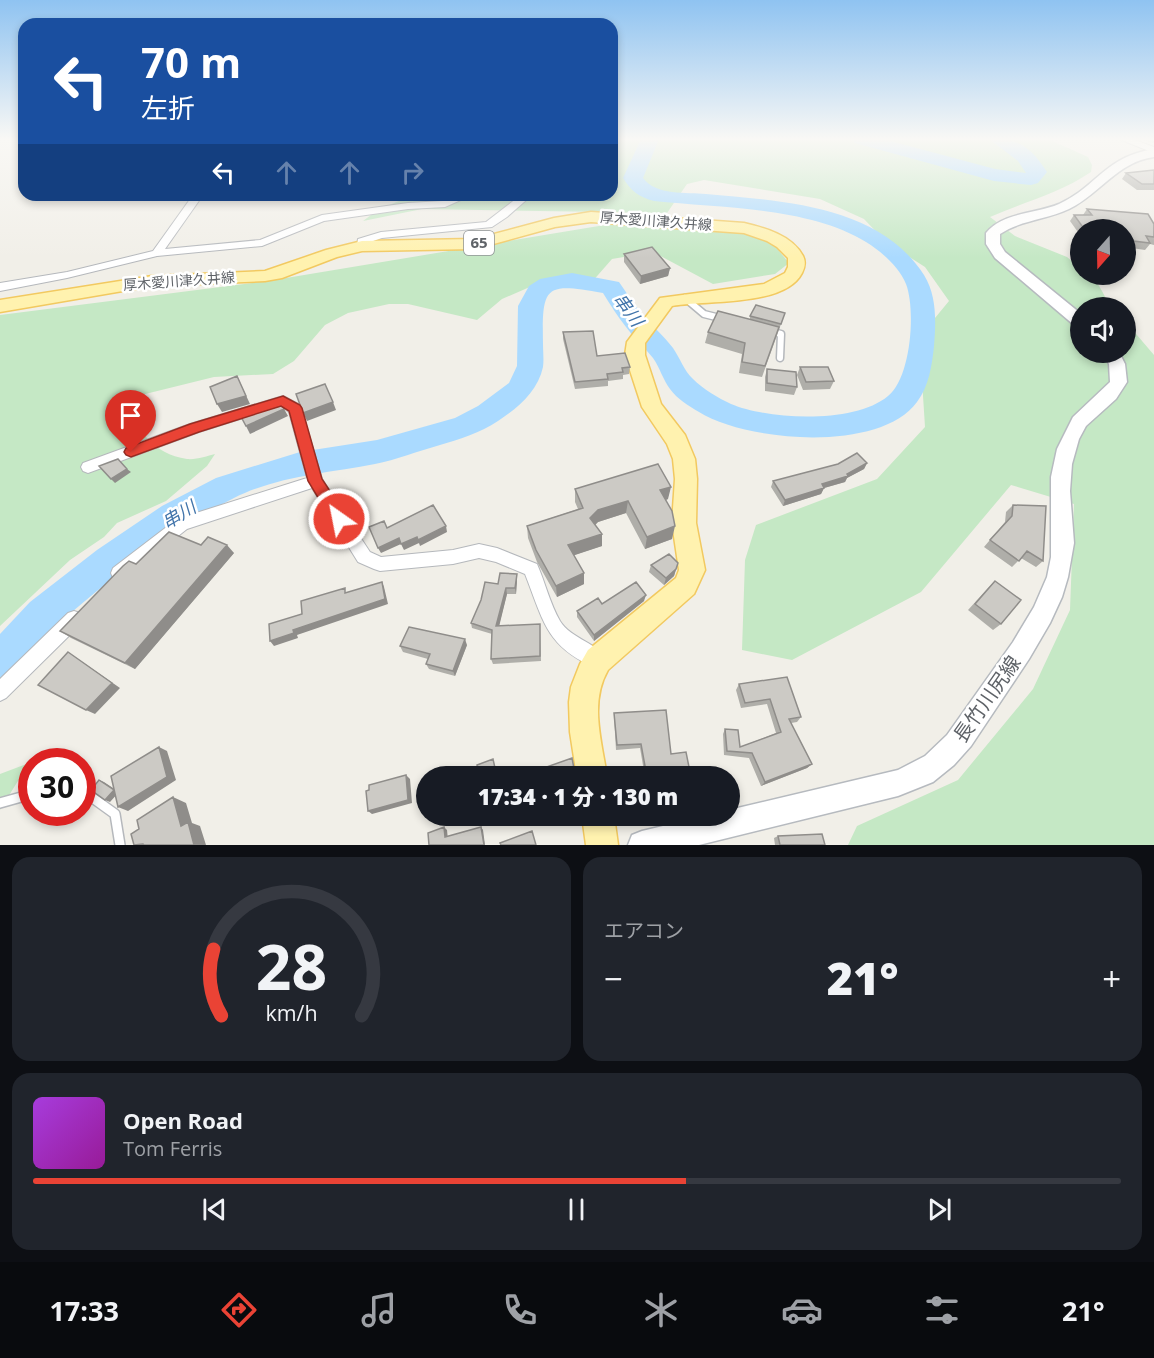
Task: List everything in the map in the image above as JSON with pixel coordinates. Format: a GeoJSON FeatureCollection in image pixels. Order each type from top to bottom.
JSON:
{"type":"FeatureCollection","features":[{"type":"Feature","properties":{"kind":"main road"},"geometry":{"type":"LineString","coordinates":[[1070,313],[1000,255],[993,243],[993,233],[1005,225],[1064,206],[1083,195],[1102,178]]}},
{"type":"Feature","properties":{"kind":"main road","name":"厚木愛川津久井線"},"geometry":{"type":"LineString","coordinates":[[0,306],[128,284],[276,274],[332,253],[362,246],[475,244],[563,221],[603,217],[752,230],[767,234],[782,243],[794,258],[794,274],[785,282],[771,289],[666,302],[636,342],[635,355],[652,407],[676,441],[684,459],[686,479],[684,524],[692,570],[685,586],[598,660]]}},
{"type":"Feature","properties":{"kind":"main road","name":"長竹川尻線"},"geometry":{"type":"LineString","coordinates":[[642,845],[898,783],[924,773],[946,756],[1024,646],[1043,615],[1054,590],[1064,546],[1058,492],[1063,456],[1068,441],[1080,422],[1112,394],[1119,382],[1119,370],[1116,363]]}},
{"type":"Feature","properties":{"kind":"main road","name":"65"},"geometry":{"type":"LineString","coordinates":[[591,766],[583,694],[587,676],[598,660]]}},
{"type":"Feature","properties":{"kind":"main road"},"geometry":{"type":"LineString","coordinates":[[599,826],[602,845]]}},
{"type":"Feature","properties":{"kind":"street"},"geometry":{"type":"LineString","coordinates":[[157,253],[194,201]]}},
{"type":"Feature","properties":{"kind":"street"},"geometry":{"type":"LineString","coordinates":[[0,287],[67,275],[157,253],[262,243],[322,218],[408,206],[445,204],[452,201]]}},
{"type":"Feature","properties":{"kind":"street"},"geometry":{"type":"LineString","coordinates":[[362,246],[362,241],[381,235],[488,225],[502,218],[518,201]]}},
{"type":"Feature","properties":{"kind":"street"},"geometry":{"type":"LineString","coordinates":[[88,467],[195,428],[283,401],[295,408],[315,481],[364,557],[380,564],[453,557],[478,551],[497,555],[531,569],[554,627],[567,642],[598,660]]}},
{"type":"Feature","properties":{"kind":"street"},"geometry":{"type":"LineString","coordinates":[[110,582],[124,567],[182,524],[315,481]]}},
{"type":"Feature","properties":{"kind":"street"},"geometry":{"type":"LineString","coordinates":[[0,692],[88,606]]}},
{"type":"Feature","properties":{"kind":"lane"},"geometry":{"type":"LineString","coordinates":[[685,298],[704,314],[737,322]]}},
{"type":"Feature","properties":{"kind":"lane"},"geometry":{"type":"LineString","coordinates":[[759,328],[781,334],[780,358]]}},
{"type":"Feature","properties":{"kind":"lane"},"geometry":{"type":"LineString","coordinates":[[0,803],[18,798]]}},
{"type":"Feature","properties":{"kind":"lane"},"geometry":{"type":"LineString","coordinates":[[96,800],[115,814],[120,845]]}},
{"type":"Feature","properties":{"kind":"green space"},"geometry":{"type":"Polygon","coordinates":[[[618,178],[1080,178],[1054,192],[990,217],[1015,236],[1067,257],[1070,260],[1070,285],[1098,285],[1105,297],[1070,297],[1070,363],[1136,363],[1136,334],[1154,355],[1154,845],[848,845],[857,826],[958,780],[1033,689],[1070,610],[1074,504],[1011,485],[921,592],[792,660],[742,650],[745,560],[756,525],[877,479],[925,427],[922,380],[935,318],[949,301],[925,267],[886,242],[864,219],[820,199],[704,180],[687,184],[667,213],[422,209],[363,221],[379,209],[399,201],[618,201],[618,178]]]}},
{"type":"Feature","properties":{"kind":"green space"},"geometry":{"type":"Polygon","coordinates":[[[623,222],[752,234],[775,246],[789,263],[775,274],[713,284],[653,252],[612,259],[591,283],[532,286],[502,299],[477,320],[408,304],[389,304],[348,313],[325,325],[294,361],[273,374],[214,377],[125,399],[140,430],[155,446],[187,459],[215,454],[207,466],[166,501],[117,523],[104,537],[70,560],[0,626],[0,315],[268,281],[623,222]]]}},
{"type":"Feature","properties":{"kind":"green space"},"geometry":{"type":"Polygon","coordinates":[[[18,767],[18,781],[0,810],[0,774],[18,767]]]}},
{"type":"Feature","properties":{"kind":"building"},"geometry":{"type":"Polygon","coordinates":[[[1134,178],[1154,178],[1154,184],[1142,184],[1134,178]]]}},
{"type":"Feature","properties":{"kind":"building"},"geometry":{"type":"Polygon","coordinates":[[[1087,209],[1148,214],[1154,224],[1154,237],[1146,236],[1150,243],[1136,241],[1136,219],[1077,219],[1074,215],[1092,215],[1087,209]]]}},
{"type":"Feature","properties":{"kind":"building"},"geometry":{"type":"Polygon","coordinates":[[[652,247],[670,268],[641,276],[624,254],[652,247]]]}},
{"type":"Feature","properties":{"kind":"building"},"geometry":{"type":"Polygon","coordinates":[[[756,305],[785,313],[781,324],[750,316],[756,305]]]}},
{"type":"Feature","properties":{"kind":"building"},"geometry":{"type":"Polygon","coordinates":[[[718,311],[779,327],[765,366],[742,362],[745,343],[708,332],[718,311]]]}},
{"type":"Feature","properties":{"kind":"building"},"geometry":{"type":"Polygon","coordinates":[[[593,331],[597,356],[625,353],[630,367],[622,368],[623,372],[607,374],[608,379],[575,382],[563,332],[593,331]]]}},
{"type":"Feature","properties":{"kind":"building"},"geometry":{"type":"Polygon","coordinates":[[[800,367],[828,367],[834,381],[806,382],[800,367]]]}},
{"type":"Feature","properties":{"kind":"building"},"geometry":{"type":"Polygon","coordinates":[[[767,369],[796,372],[797,387],[767,383],[767,369]]]}},
{"type":"Feature","properties":{"kind":"building"},"geometry":{"type":"Polygon","coordinates":[[[237,376],[246,396],[217,404],[210,387],[237,376]]]}},
{"type":"Feature","properties":{"kind":"building"},"geometry":{"type":"Polygon","coordinates":[[[325,384],[333,402],[303,413],[296,394],[325,384]]]}},
{"type":"Feature","properties":{"kind":"building"},"geometry":{"type":"Polygon","coordinates":[[[276,401],[284,409],[246,426],[239,413],[276,401]]]}},
{"type":"Feature","properties":{"kind":"building"},"geometry":{"type":"Polygon","coordinates":[[[857,453],[867,463],[847,474],[848,476],[822,484],[824,488],[785,500],[773,481],[838,464],[857,453]]]}},
{"type":"Feature","properties":{"kind":"building"},"geometry":{"type":"Polygon","coordinates":[[[118,459],[127,469],[111,479],[99,466],[118,459]]]}},
{"type":"Feature","properties":{"kind":"building"},"geometry":{"type":"Polygon","coordinates":[[[658,464],[671,487],[660,490],[672,511],[675,526],[647,537],[628,501],[598,510],[590,518],[602,534],[568,545],[584,573],[556,586],[536,550],[527,526],[583,508],[575,489],[658,464]]]}},
{"type":"Feature","properties":{"kind":"building"},"geometry":{"type":"Polygon","coordinates":[[[433,505],[446,526],[418,540],[417,537],[401,544],[399,538],[378,548],[369,527],[384,521],[387,528],[433,505]]]}},
{"type":"Feature","properties":{"kind":"building"},"geometry":{"type":"Polygon","coordinates":[[[1013,505],[1046,506],[1043,561],[1027,551],[1019,561],[990,540],[1012,516],[1013,505]]]}},
{"type":"Feature","properties":{"kind":"building"},"geometry":{"type":"Polygon","coordinates":[[[169,532],[201,545],[208,537],[227,545],[125,663],[60,631],[123,566],[129,561],[136,564],[169,532]]]}},
{"type":"Feature","properties":{"kind":"building"},"geometry":{"type":"Polygon","coordinates":[[[669,554],[678,563],[676,569],[666,578],[651,565],[669,554]]]}},
{"type":"Feature","properties":{"kind":"building"},"geometry":{"type":"Polygon","coordinates":[[[500,573],[517,574],[515,588],[506,588],[496,626],[540,624],[540,656],[491,659],[492,630],[471,623],[481,600],[485,582],[498,584],[500,573]]]}},
{"type":"Feature","properties":{"kind":"building"},"geometry":{"type":"Polygon","coordinates":[[[995,581],[1021,600],[1001,624],[975,604],[995,581]]]}},
{"type":"Feature","properties":{"kind":"building"},"geometry":{"type":"Polygon","coordinates":[[[382,582],[385,599],[293,630],[294,633],[270,641],[269,624],[302,614],[301,601],[345,588],[345,593],[382,582]]]}},
{"type":"Feature","properties":{"kind":"building"},"geometry":{"type":"Polygon","coordinates":[[[636,582],[646,595],[594,635],[577,611],[598,598],[602,604],[636,582]]]}},
{"type":"Feature","properties":{"kind":"building"},"geometry":{"type":"Polygon","coordinates":[[[409,627],[465,639],[453,671],[426,664],[430,654],[400,646],[409,627]]]}},
{"type":"Feature","properties":{"kind":"building"},"geometry":{"type":"Polygon","coordinates":[[[68,652],[112,683],[86,710],[38,685],[68,652]]]}},
{"type":"Feature","properties":{"kind":"building"},"geometry":{"type":"Polygon","coordinates":[[[787,677],[801,717],[789,719],[812,764],[765,782],[752,753],[727,751],[725,729],[738,730],[740,747],[781,732],[770,699],[745,703],[739,684],[787,677]]]}},
{"type":"Feature","properties":{"kind":"building"},"geometry":{"type":"Polygon","coordinates":[[[666,710],[671,754],[686,752],[689,766],[645,766],[641,744],[617,745],[614,713],[666,710]]]}},
{"type":"Feature","properties":{"kind":"building"},"geometry":{"type":"Polygon","coordinates":[[[159,747],[167,777],[118,807],[111,776],[159,747]]]}},
{"type":"Feature","properties":{"kind":"building"},"geometry":{"type":"Polygon","coordinates":[[[572,758],[574,766],[550,766],[572,758]]]}},
{"type":"Feature","properties":{"kind":"building"},"geometry":{"type":"Polygon","coordinates":[[[493,759],[495,766],[477,766],[477,765],[493,759]]]}},
{"type":"Feature","properties":{"kind":"building"},"geometry":{"type":"Polygon","coordinates":[[[406,775],[408,800],[368,811],[366,791],[369,790],[369,785],[406,775]]]}},
{"type":"Feature","properties":{"kind":"building"},"geometry":{"type":"Polygon","coordinates":[[[99,780],[114,790],[105,800],[96,794],[96,784],[99,780]]]}},
{"type":"Feature","properties":{"kind":"building"},"geometry":{"type":"Polygon","coordinates":[[[173,797],[181,826],[188,822],[194,845],[134,845],[131,834],[139,829],[137,820],[173,797]]]}},
{"type":"Feature","properties":{"kind":"building"},"geometry":{"type":"Polygon","coordinates":[[[444,827],[445,837],[481,827],[484,845],[429,845],[428,833],[444,827]]]}},
{"type":"Feature","properties":{"kind":"building"},"geometry":{"type":"Polygon","coordinates":[[[532,831],[536,845],[501,845],[500,843],[532,831]]]}},
{"type":"Feature","properties":{"kind":"building"},"geometry":{"type":"Polygon","coordinates":[[[822,834],[825,845],[780,845],[778,836],[822,834]]]}},
{"type":"Feature","properties":{"kind":"waterway","name":"串川"},"geometry":{"type":"LineString","coordinates":[[0,661],[43,614],[109,561],[173,516],[227,487],[300,464],[377,452],[463,427],[488,414],[520,389],[530,366],[530,306],[537,291],[548,284],[572,280],[611,287],[631,317],[663,353],[683,386],[709,405],[725,413],[765,423],[814,427],[838,426],[861,422],[881,415],[897,405],[908,394],[920,355],[923,323],[921,295],[914,277],[890,249],[867,234],[845,224],[820,217],[764,206],[654,195],[639,187],[633,178]]}},
{"type":"Feature","properties":{"kind":"waterway","name":"串川"},"geometry":{"type":"LineString","coordinates":[[1026,178],[1031,178]]}},
{"type":"Feature","properties":{"kind":"route"},"geometry":{"type":"LineString","coordinates":[[131,452],[195,428],[283,401],[295,408],[315,481],[339,519]]}}]}
